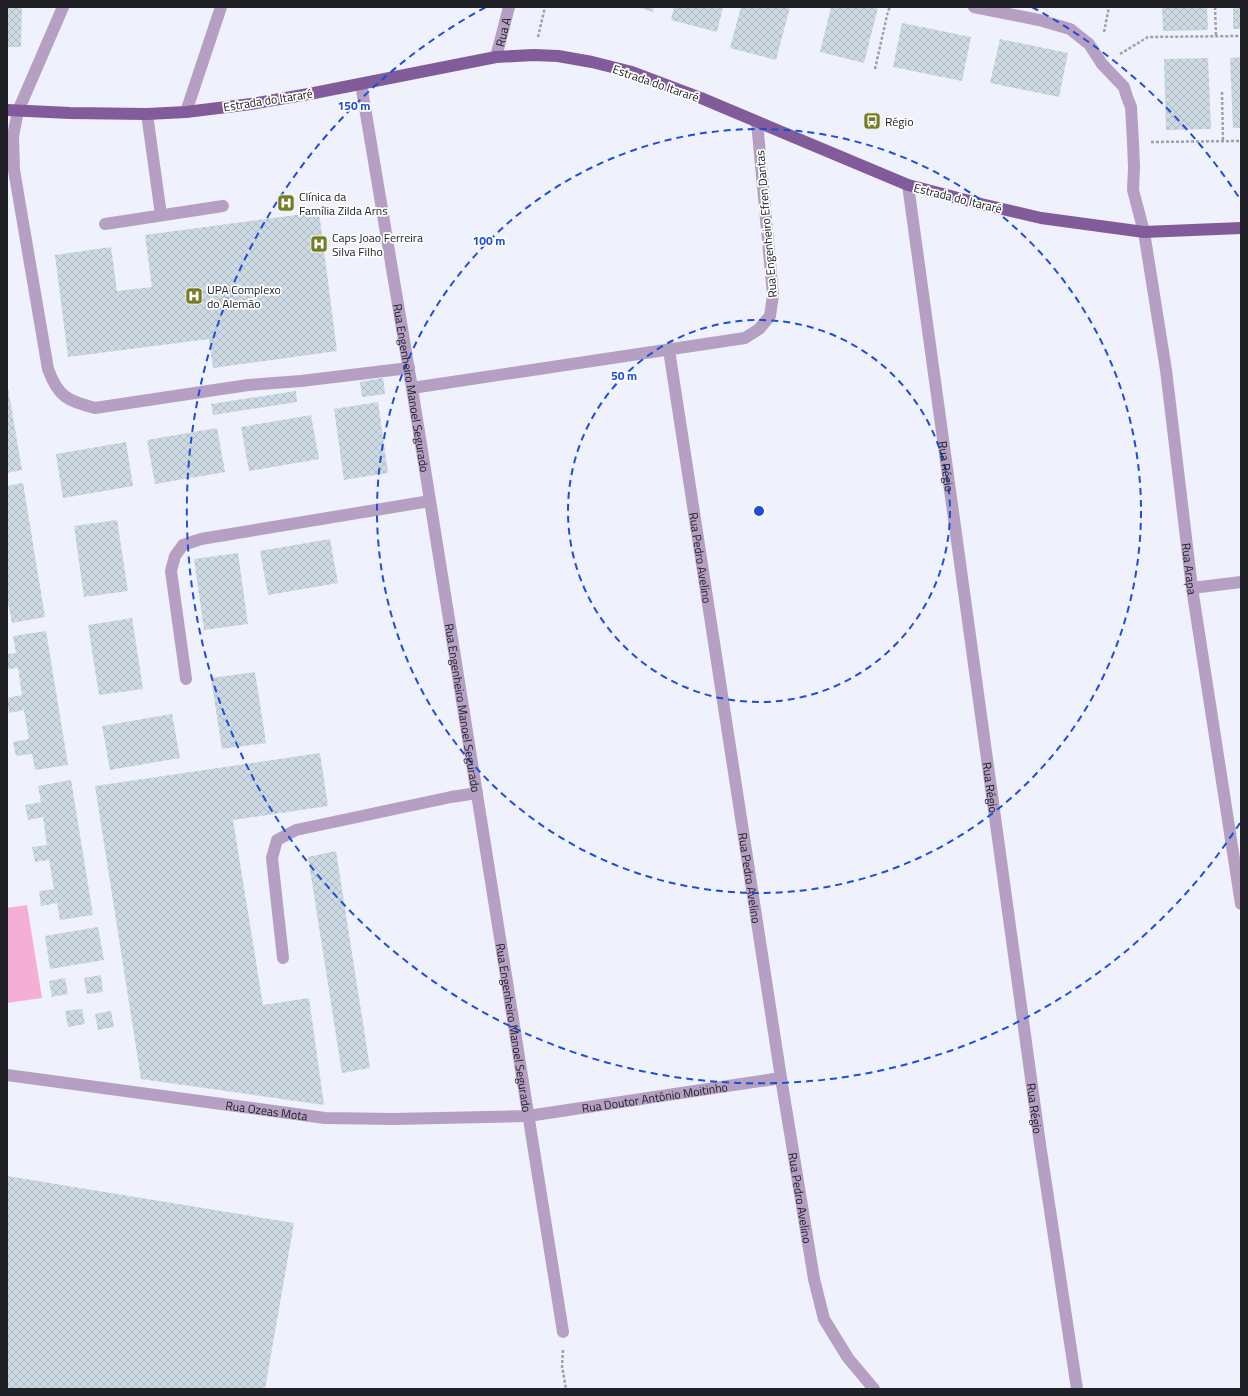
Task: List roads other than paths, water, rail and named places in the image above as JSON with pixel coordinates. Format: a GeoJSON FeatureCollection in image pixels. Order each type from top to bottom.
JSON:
{"type":"FeatureCollection","features":[{"type":"Feature","properties":{"kind":"main road","name":"Estrada do Itararé"},"geometry":{"type":"LineString","coordinates":[[12,111],[146,114],[186,112],[251,104],[496,57],[534,54],[558,56],[592,62],[632,72],[701,98],[908,185],[981,204],[1041,218],[1144,232],[1241,228]]}},
{"type":"Feature","properties":{"kind":"street"},"geometry":{"type":"LineString","coordinates":[[63,7],[12,111],[14,170],[48,369],[56,387],[70,400],[95,408],[248,385],[301,381],[409,368]]}},
{"type":"Feature","properties":{"kind":"street"},"geometry":{"type":"LineString","coordinates":[[186,112],[221,7]]}},
{"type":"Feature","properties":{"kind":"street","name":"Rua A"},"geometry":{"type":"LineString","coordinates":[[496,57],[509,7]]}},
{"type":"Feature","properties":{"kind":"street","name":"Rua Arapa"},"geometry":{"type":"LineString","coordinates":[[974,7],[1039,20],[1070,29],[1089,44],[1102,64],[1124,87],[1131,107],[1134,167],[1133,190],[1144,232],[1166,370],[1192,588],[1239,871],[1241,904]]}},
{"type":"Feature","properties":{"kind":"street","name":"Rua Engenheiro Manoel Segurado"},"geometry":{"type":"LineString","coordinates":[[361,84],[409,368],[563,1332]]}},
{"type":"Feature","properties":{"kind":"street"},"geometry":{"type":"LineString","coordinates":[[146,114],[161,215]]}},
{"type":"Feature","properties":{"kind":"street","name":"Rua Engenheiro Efren Dantas"},"geometry":{"type":"LineString","coordinates":[[412,388],[744,338],[759,329],[770,316],[773,295],[757,122]]}},
{"type":"Feature","properties":{"kind":"street","name":"Rua Régio"},"geometry":{"type":"LineString","coordinates":[[908,185],[1040,1144],[1077,1389]]}},
{"type":"Feature","properties":{"kind":"street"},"geometry":{"type":"LineString","coordinates":[[105,224],[223,206]]}},
{"type":"Feature","properties":{"kind":"street","name":"Rua Pedro Avelino"},"geometry":{"type":"LineString","coordinates":[[669,350],[781,1078],[814,1279],[824,1319],[848,1358],[874,1389]]}},
{"type":"Feature","properties":{"kind":"street"},"geometry":{"type":"LineString","coordinates":[[186,679],[171,571],[175,556],[183,545],[201,539],[430,501]]}},
{"type":"Feature","properties":{"kind":"street"},"geometry":{"type":"LineString","coordinates":[[1192,588],[1241,582]]}},
{"type":"Feature","properties":{"kind":"street"},"geometry":{"type":"LineString","coordinates":[[284,958],[272,858],[277,840],[296,830],[451,797],[477,794]]}},
{"type":"Feature","properties":{"kind":"street","name":"Rua Ozeas Mota"},"geometry":{"type":"LineString","coordinates":[[7,1075],[325,1118],[393,1119],[528,1116]]}},
{"type":"Feature","properties":{"kind":"street","name":"Rua Doutor Antônio Moitinho"},"geometry":{"type":"LineString","coordinates":[[528,1116],[781,1078]]}},
{"type":"Feature","properties":{"kind":"place","name":"Régio"},"geometry":{"type":"Point","coordinates":[872,121]}},
{"type":"Feature","properties":{"kind":"place","name":"Clínica da Família Zilda Arns"},"geometry":{"type":"Point","coordinates":[286,203]}},
{"type":"Feature","properties":{"kind":"place","name":"Caps Joao Ferreira Silva Filho"},"geometry":{"type":"Point","coordinates":[319,244]}},
{"type":"Feature","properties":{"kind":"place","name":"UPA Complexo do Alemão"},"geometry":{"type":"Point","coordinates":[194,296]}}]}
